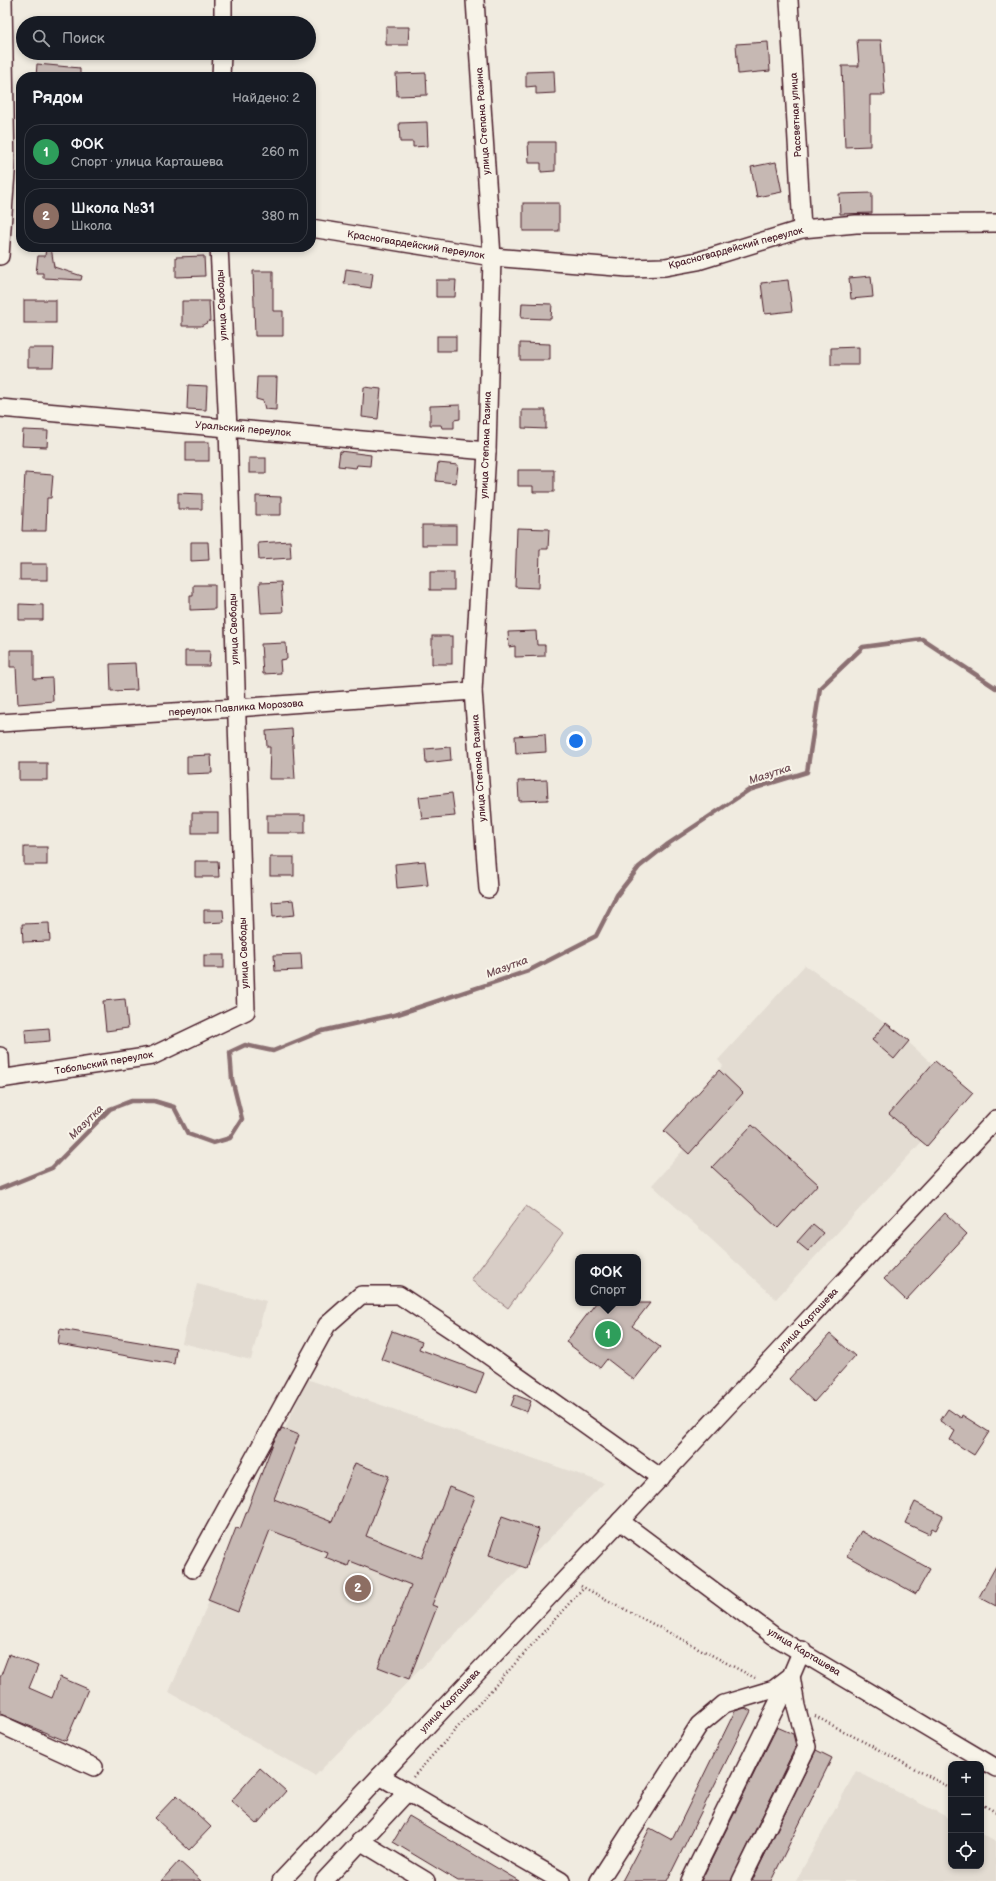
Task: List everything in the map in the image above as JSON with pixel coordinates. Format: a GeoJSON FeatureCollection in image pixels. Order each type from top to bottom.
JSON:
{"type":"FeatureCollection","features":[{"type":"Feature","properties":{"kind":"street"},"geometry":{"type":"LineString","coordinates":[[0,256],[9,173],[2,0]]}},
{"type":"Feature","properties":{"kind":"street"},"geometry":{"type":"LineString","coordinates":[[223,0],[223,16]]}},
{"type":"Feature","properties":{"kind":"street","name":"улица Степана Разина"},"geometry":{"type":"LineString","coordinates":[[475,0],[492,257],[487,451],[473,690],[488,889]]}},
{"type":"Feature","properties":{"kind":"street","name":"Рассветная улица"},"geometry":{"type":"LineString","coordinates":[[789,0],[802,229]]}},
{"type":"Feature","properties":{"kind":"street"},"geometry":{"type":"LineString","coordinates":[[221,72],[222,60]]}},
{"type":"Feature","properties":{"kind":"street","name":"Красногвардейский переулок"},"geometry":{"type":"LineString","coordinates":[[316,229],[492,257],[628,268],[665,268],[698,261],[802,229],[856,224],[996,223]]}},
{"type":"Feature","properties":{"kind":"street","name":"улица Свободы"},"geometry":{"type":"LineString","coordinates":[[219,252],[228,428],[246,1011]]}},
{"type":"Feature","properties":{"kind":"street","name":"Уральский переулок"},"geometry":{"type":"LineString","coordinates":[[0,408],[487,451]]}},
{"type":"Feature","properties":{"kind":"street","name":"переулок Павлика Морозова"},"geometry":{"type":"LineString","coordinates":[[0,723],[236,708],[473,690]]}},
{"type":"Feature","properties":{"kind":"street","name":"Тобольский переулок"},"geometry":{"type":"LineString","coordinates":[[0,1079],[152,1056],[246,1011]]}},
{"type":"Feature","properties":{"kind":"street"},"geometry":{"type":"LineString","coordinates":[[0,1056],[0,1079]]}},
{"type":"Feature","properties":{"kind":"street","name":"улица Карташева"},"geometry":{"type":"LineString","coordinates":[[280,1881],[661,1478],[996,1119]]}},
{"type":"Feature","properties":{"kind":"street"},"geometry":{"type":"LineString","coordinates":[[193,1569],[327,1325],[361,1295],[399,1295],[461,1336],[661,1478]]}},
{"type":"Feature","properties":{"kind":"street","name":"улица Карташева"},"geometry":{"type":"LineString","coordinates":[[620,1521],[774,1636],[802,1650],[996,1768]]}},
{"type":"Feature","properties":{"kind":"street"},"geometry":{"type":"LineString","coordinates":[[690,1881],[791,1676],[802,1650]]}},
{"type":"Feature","properties":{"kind":"street"},"geometry":{"type":"LineString","coordinates":[[599,1881],[699,1725],[724,1704],[774,1689],[791,1676]]}},
{"type":"Feature","properties":{"kind":"street"},"geometry":{"type":"LineString","coordinates":[[741,1881],[807,1747],[796,1706],[791,1676]]}},
{"type":"Feature","properties":{"kind":"street"},"geometry":{"type":"LineString","coordinates":[[0,1724],[94,1767]]}},
{"type":"Feature","properties":{"kind":"street"},"geometry":{"type":"LineString","coordinates":[[380,1776],[561,1881]]}},
{"type":"Feature","properties":{"kind":"street"},"geometry":{"type":"LineString","coordinates":[[324,1881],[405,1791]]}},
{"type":"Feature","properties":{"kind":"street"},"geometry":{"type":"LineString","coordinates":[[360,1841],[426,1881]]}},
{"type":"Feature","properties":{"kind":"path"},"geometry":{"type":"LineString","coordinates":[[405,1791],[584,1587]]}},
{"type":"Feature","properties":{"kind":"path"},"geometry":{"type":"LineString","coordinates":[[984,1806],[996,1812]]}},
{"type":"Feature","properties":{"kind":"shaded area"},"geometry":{"type":"Polygon","coordinates":[[[805,965],[897,1032],[966,1094],[776,1299],[652,1185],[684,1149],[664,1131],[723,1066],[718,1060],[805,965]]]}},
{"type":"Feature","properties":{"kind":"shaded area"},"geometry":{"type":"Polygon","coordinates":[[[526,1206],[563,1233],[508,1308],[471,1280],[526,1206]]]}},
{"type":"Feature","properties":{"kind":"shaded area"},"geometry":{"type":"Polygon","coordinates":[[[197,1284],[266,1301],[251,1360],[182,1343],[197,1284]]]}},
{"type":"Feature","properties":{"kind":"shaded area"},"geometry":{"type":"Polygon","coordinates":[[[307,1379],[604,1483],[315,1776],[169,1692],[307,1379]]]}},
{"type":"Feature","properties":{"kind":"shaded area"},"geometry":{"type":"Polygon","coordinates":[[[856,1771],[948,1817],[948,1869],[984,1869],[984,1836],[996,1842],[996,1881],[796,1881],[856,1771]]]}},
{"type":"Feature","properties":{"kind":"building"},"geometry":{"type":"Polygon","coordinates":[[[386,27],[409,27],[408,45],[386,45],[386,27]]]}},
{"type":"Feature","properties":{"kind":"building"},"geometry":{"type":"Polygon","coordinates":[[[857,40],[881,40],[885,95],[870,95],[870,146],[845,147],[842,66],[859,66],[857,40]]]}},
{"type":"Feature","properties":{"kind":"building"},"geometry":{"type":"Polygon","coordinates":[[[768,42],[770,71],[738,74],[736,44],[768,42]]]}},
{"type":"Feature","properties":{"kind":"building"},"geometry":{"type":"Polygon","coordinates":[[[37,64],[80,68],[80,72],[36,72],[37,64]]]}},
{"type":"Feature","properties":{"kind":"building"},"geometry":{"type":"Polygon","coordinates":[[[554,71],[555,93],[536,94],[536,86],[526,87],[526,72],[554,71]]]}},
{"type":"Feature","properties":{"kind":"building"},"geometry":{"type":"Polygon","coordinates":[[[426,73],[427,95],[397,96],[396,74],[426,73]]]}},
{"type":"Feature","properties":{"kind":"building"},"geometry":{"type":"Polygon","coordinates":[[[427,122],[428,146],[413,147],[413,142],[400,142],[399,123],[427,122]]]}},
{"type":"Feature","properties":{"kind":"building"},"geometry":{"type":"Polygon","coordinates":[[[528,142],[555,142],[555,171],[541,172],[541,163],[529,163],[528,142]]]}},
{"type":"Feature","properties":{"kind":"building"},"geometry":{"type":"Polygon","coordinates":[[[776,162],[782,192],[757,197],[751,167],[776,162]]]}},
{"type":"Feature","properties":{"kind":"building"},"geometry":{"type":"Polygon","coordinates":[[[872,193],[872,213],[840,214],[839,194],[872,193]]]}},
{"type":"Feature","properties":{"kind":"building"},"geometry":{"type":"Polygon","coordinates":[[[523,203],[559,203],[559,231],[523,231],[523,203]]]}},
{"type":"Feature","properties":{"kind":"building"},"geometry":{"type":"Polygon","coordinates":[[[45,252],[52,252],[54,267],[82,276],[81,280],[43,278],[43,273],[36,273],[38,256],[45,256],[45,252]]]}},
{"type":"Feature","properties":{"kind":"building"},"geometry":{"type":"Polygon","coordinates":[[[204,256],[205,276],[176,277],[176,257],[204,256]]]}},
{"type":"Feature","properties":{"kind":"building"},"geometry":{"type":"Polygon","coordinates":[[[346,269],[373,273],[371,288],[344,284],[346,269]]]}},
{"type":"Feature","properties":{"kind":"building"},"geometry":{"type":"Polygon","coordinates":[[[253,271],[273,271],[273,311],[283,311],[283,336],[255,336],[253,271]]]}},
{"type":"Feature","properties":{"kind":"building"},"geometry":{"type":"Polygon","coordinates":[[[871,276],[873,297],[851,299],[849,278],[871,276]]]}},
{"type":"Feature","properties":{"kind":"building"},"geometry":{"type":"Polygon","coordinates":[[[436,280],[456,280],[455,297],[436,297],[436,280]]]}},
{"type":"Feature","properties":{"kind":"building"},"geometry":{"type":"Polygon","coordinates":[[[788,280],[792,311],[765,314],[761,283],[788,280]]]}},
{"type":"Feature","properties":{"kind":"building"},"geometry":{"type":"Polygon","coordinates":[[[24,300],[56,300],[56,323],[24,323],[24,300]]]}},
{"type":"Feature","properties":{"kind":"building"},"geometry":{"type":"Polygon","coordinates":[[[182,301],[209,301],[210,321],[201,326],[182,326],[182,301]]]}},
{"type":"Feature","properties":{"kind":"building"},"geometry":{"type":"Polygon","coordinates":[[[522,303],[552,304],[551,319],[521,318],[522,303]]]}},
{"type":"Feature","properties":{"kind":"building"},"geometry":{"type":"Polygon","coordinates":[[[437,336],[456,336],[456,351],[437,351],[437,336]]]}},
{"type":"Feature","properties":{"kind":"building"},"geometry":{"type":"Polygon","coordinates":[[[520,343],[550,344],[550,360],[520,360],[520,343]]]}},
{"type":"Feature","properties":{"kind":"building"},"geometry":{"type":"Polygon","coordinates":[[[859,347],[859,365],[831,365],[831,348],[859,347]]]}},
{"type":"Feature","properties":{"kind":"building"},"geometry":{"type":"Polygon","coordinates":[[[28,348],[54,348],[53,367],[28,367],[28,348]]]}},
{"type":"Feature","properties":{"kind":"building"},"geometry":{"type":"Polygon","coordinates":[[[257,377],[277,377],[276,410],[265,409],[263,401],[256,399],[257,377]]]}},
{"type":"Feature","properties":{"kind":"building"},"geometry":{"type":"Polygon","coordinates":[[[188,385],[207,386],[206,410],[187,409],[188,385]]]}},
{"type":"Feature","properties":{"kind":"building"},"geometry":{"type":"Polygon","coordinates":[[[364,387],[381,389],[378,419],[362,417],[364,387]]]}},
{"type":"Feature","properties":{"kind":"building"},"geometry":{"type":"Polygon","coordinates":[[[460,405],[460,419],[454,420],[454,428],[442,428],[441,425],[430,425],[430,406],[460,405]]]}},
{"type":"Feature","properties":{"kind":"building"},"geometry":{"type":"Polygon","coordinates":[[[522,410],[546,410],[546,429],[522,428],[522,410]]]}},
{"type":"Feature","properties":{"kind":"building"},"geometry":{"type":"Polygon","coordinates":[[[23,430],[48,431],[47,447],[22,446],[23,430]]]}},
{"type":"Feature","properties":{"kind":"building"},"geometry":{"type":"Polygon","coordinates":[[[186,442],[209,442],[209,461],[186,461],[186,442]]]}},
{"type":"Feature","properties":{"kind":"building"},"geometry":{"type":"Polygon","coordinates":[[[340,451],[371,455],[370,466],[357,465],[356,468],[338,466],[340,451]]]}},
{"type":"Feature","properties":{"kind":"building"},"geometry":{"type":"Polygon","coordinates":[[[249,458],[266,458],[266,473],[249,473],[249,458]]]}},
{"type":"Feature","properties":{"kind":"building"},"geometry":{"type":"Polygon","coordinates":[[[438,463],[458,465],[456,483],[436,481],[438,463]]]}},
{"type":"Feature","properties":{"kind":"building"},"geometry":{"type":"Polygon","coordinates":[[[518,470],[554,470],[554,492],[533,492],[533,486],[518,486],[518,470]]]}},
{"type":"Feature","properties":{"kind":"building"},"geometry":{"type":"Polygon","coordinates":[[[25,473],[53,475],[51,498],[47,498],[46,531],[22,531],[25,473]]]}},
{"type":"Feature","properties":{"kind":"building"},"geometry":{"type":"Polygon","coordinates":[[[178,493],[202,494],[202,509],[178,509],[178,493]]]}},
{"type":"Feature","properties":{"kind":"building"},"geometry":{"type":"Polygon","coordinates":[[[256,496],[281,497],[281,515],[256,515],[256,496]]]}},
{"type":"Feature","properties":{"kind":"building"},"geometry":{"type":"Polygon","coordinates":[[[422,525],[456,525],[456,545],[422,545],[422,525]]]}},
{"type":"Feature","properties":{"kind":"building"},"geometry":{"type":"Polygon","coordinates":[[[517,528],[549,529],[548,549],[540,549],[539,588],[515,587],[517,528]]]}},
{"type":"Feature","properties":{"kind":"building"},"geometry":{"type":"Polygon","coordinates":[[[290,541],[291,558],[259,560],[258,543],[290,541]]]}},
{"type":"Feature","properties":{"kind":"building"},"geometry":{"type":"Polygon","coordinates":[[[191,542],[208,542],[209,560],[191,561],[191,542]]]}},
{"type":"Feature","properties":{"kind":"building"},"geometry":{"type":"Polygon","coordinates":[[[20,564],[47,564],[47,580],[20,580],[20,564]]]}},
{"type":"Feature","properties":{"kind":"building"},"geometry":{"type":"Polygon","coordinates":[[[430,572],[454,572],[454,590],[430,590],[430,572]]]}},
{"type":"Feature","properties":{"kind":"building"},"geometry":{"type":"Polygon","coordinates":[[[281,582],[283,612],[261,613],[259,583],[281,582]]]}},
{"type":"Feature","properties":{"kind":"building"},"geometry":{"type":"Polygon","coordinates":[[[193,585],[215,585],[215,609],[190,610],[190,596],[193,596],[193,585]]]}},
{"type":"Feature","properties":{"kind":"building"},"geometry":{"type":"Polygon","coordinates":[[[19,604],[43,605],[43,620],[19,620],[19,604]]]}},
{"type":"Feature","properties":{"kind":"building"},"geometry":{"type":"Polygon","coordinates":[[[536,631],[537,645],[545,645],[545,656],[515,657],[515,646],[509,647],[508,632],[536,631]]]}},
{"type":"Feature","properties":{"kind":"building"},"geometry":{"type":"Polygon","coordinates":[[[432,636],[452,636],[452,664],[432,664],[432,636]]]}},
{"type":"Feature","properties":{"kind":"building"},"geometry":{"type":"Polygon","coordinates":[[[286,643],[287,659],[280,660],[281,673],[263,674],[261,644],[286,643]]]}},
{"type":"Feature","properties":{"kind":"building"},"geometry":{"type":"Polygon","coordinates":[[[10,650],[34,650],[34,679],[52,678],[53,701],[18,704],[16,667],[10,667],[10,650]]]}},
{"type":"Feature","properties":{"kind":"building"},"geometry":{"type":"Polygon","coordinates":[[[185,651],[210,651],[209,666],[185,666],[185,651]]]}},
{"type":"Feature","properties":{"kind":"building"},"geometry":{"type":"Polygon","coordinates":[[[135,663],[137,690],[111,691],[110,664],[135,663]]]}},
{"type":"Feature","properties":{"kind":"building"},"geometry":{"type":"Polygon","coordinates":[[[292,729],[295,779],[269,779],[270,747],[267,747],[266,731],[292,729]]]}},
{"type":"Feature","properties":{"kind":"building"},"geometry":{"type":"Polygon","coordinates":[[[545,734],[546,752],[516,754],[515,736],[545,734]]]}},
{"type":"Feature","properties":{"kind":"building"},"geometry":{"type":"Polygon","coordinates":[[[450,747],[451,760],[426,763],[425,749],[450,747]]]}},
{"type":"Feature","properties":{"kind":"building"},"geometry":{"type":"Polygon","coordinates":[[[211,755],[212,773],[187,774],[187,756],[211,755]]]}},
{"type":"Feature","properties":{"kind":"building"},"geometry":{"type":"Polygon","coordinates":[[[19,763],[47,763],[47,780],[19,780],[19,763]]]}},
{"type":"Feature","properties":{"kind":"building"},"geometry":{"type":"Polygon","coordinates":[[[547,780],[548,800],[519,801],[518,781],[547,780]]]}},
{"type":"Feature","properties":{"kind":"building"},"geometry":{"type":"Polygon","coordinates":[[[452,793],[455,816],[422,819],[419,797],[452,793]]]}},
{"type":"Feature","properties":{"kind":"building"},"geometry":{"type":"Polygon","coordinates":[[[192,813],[218,813],[218,833],[192,833],[192,813]]]}},
{"type":"Feature","properties":{"kind":"building"},"geometry":{"type":"Polygon","coordinates":[[[267,815],[305,815],[305,833],[267,833],[267,815]]]}},
{"type":"Feature","properties":{"kind":"building"},"geometry":{"type":"Polygon","coordinates":[[[24,847],[47,847],[47,865],[24,865],[24,847]]]}},
{"type":"Feature","properties":{"kind":"building"},"geometry":{"type":"Polygon","coordinates":[[[270,857],[294,857],[294,876],[270,876],[270,857]]]}},
{"type":"Feature","properties":{"kind":"building"},"geometry":{"type":"Polygon","coordinates":[[[195,861],[218,861],[219,877],[195,877],[195,861]]]}},
{"type":"Feature","properties":{"kind":"building"},"geometry":{"type":"Polygon","coordinates":[[[425,861],[428,885],[397,888],[395,864],[425,861]]]}},
{"type":"Feature","properties":{"kind":"building"},"geometry":{"type":"Polygon","coordinates":[[[293,900],[295,915],[273,917],[272,902],[293,900]]]}},
{"type":"Feature","properties":{"kind":"building"},"geometry":{"type":"Polygon","coordinates":[[[204,910],[223,910],[224,922],[204,923],[204,910]]]}},
{"type":"Feature","properties":{"kind":"building"},"geometry":{"type":"Polygon","coordinates":[[[49,923],[50,941],[23,942],[22,924],[49,923]]]}},
{"type":"Feature","properties":{"kind":"building"},"geometry":{"type":"Polygon","coordinates":[[[301,954],[302,970],[275,971],[274,955],[301,954]]]}},
{"type":"Feature","properties":{"kind":"building"},"geometry":{"type":"Polygon","coordinates":[[[204,955],[224,955],[224,968],[204,968],[204,955]]]}},
{"type":"Feature","properties":{"kind":"building"},"geometry":{"type":"Polygon","coordinates":[[[125,999],[128,1028],[106,1031],[103,1001],[125,999]]]}},
{"type":"Feature","properties":{"kind":"building"},"geometry":{"type":"Polygon","coordinates":[[[886,1023],[909,1041],[894,1059],[872,1040],[886,1023]]]}},
{"type":"Feature","properties":{"kind":"building"},"geometry":{"type":"Polygon","coordinates":[[[49,1028],[50,1041],[26,1043],[25,1030],[49,1028]]]}},
{"type":"Feature","properties":{"kind":"building"},"geometry":{"type":"Polygon","coordinates":[[[935,1061],[973,1093],[927,1146],[889,1114],[935,1061]]]}},
{"type":"Feature","properties":{"kind":"building"},"geometry":{"type":"Polygon","coordinates":[[[719,1070],[743,1093],[689,1154],[664,1131],[719,1070]]]}},
{"type":"Feature","properties":{"kind":"building"},"geometry":{"type":"Polygon","coordinates":[[[752,1125],[818,1184],[778,1228],[712,1167],[752,1125]]]}},
{"type":"Feature","properties":{"kind":"building"},"geometry":{"type":"Polygon","coordinates":[[[945,1213],[967,1234],[906,1300],[884,1279],[945,1213]]]}},
{"type":"Feature","properties":{"kind":"building"},"geometry":{"type":"Polygon","coordinates":[[[813,1224],[824,1233],[808,1251],[797,1242],[813,1224]]]}},
{"type":"Feature","properties":{"kind":"building"},"geometry":{"type":"Polygon","coordinates":[[[641,1303],[650,1303],[632,1326],[660,1347],[634,1380],[607,1359],[600,1368],[566,1342],[594,1306],[641,1306],[641,1303]]]}},
{"type":"Feature","properties":{"kind":"building"},"geometry":{"type":"Polygon","coordinates":[[[60,1329],[176,1348],[174,1364],[58,1344],[60,1329]]]}},
{"type":"Feature","properties":{"kind":"building"},"geometry":{"type":"Polygon","coordinates":[[[392,1331],[422,1342],[419,1349],[484,1373],[476,1394],[381,1359],[392,1331]]]}},
{"type":"Feature","properties":{"kind":"building"},"geometry":{"type":"Polygon","coordinates":[[[830,1334],[855,1356],[814,1402],[789,1379],[830,1334]]]}},
{"type":"Feature","properties":{"kind":"building"},"geometry":{"type":"Polygon","coordinates":[[[515,1395],[531,1401],[527,1412],[511,1406],[515,1395]]]}},
{"type":"Feature","properties":{"kind":"building"},"geometry":{"type":"Polygon","coordinates":[[[948,1409],[961,1418],[962,1415],[989,1432],[974,1455],[950,1440],[955,1431],[940,1421],[948,1409]]]}},
{"type":"Feature","properties":{"kind":"building"},"geometry":{"type":"Polygon","coordinates":[[[282,1428],[299,1435],[274,1499],[332,1522],[355,1463],[389,1476],[366,1536],[422,1558],[449,1487],[475,1497],[432,1605],[437,1607],[409,1679],[378,1667],[411,1585],[350,1561],[348,1566],[325,1557],[327,1552],[270,1530],[238,1612],[208,1600],[236,1528],[240,1529],[274,1441],[282,1428]]]}},
{"type":"Feature","properties":{"kind":"building"},"geometry":{"type":"Polygon","coordinates":[[[915,1502],[943,1516],[936,1530],[932,1528],[929,1534],[905,1523],[915,1502]]]}},
{"type":"Feature","properties":{"kind":"building"},"geometry":{"type":"Polygon","coordinates":[[[502,1516],[539,1529],[526,1568],[489,1555],[502,1516]]]}},
{"type":"Feature","properties":{"kind":"building"},"geometry":{"type":"Polygon","coordinates":[[[861,1531],[930,1569],[916,1594],[847,1556],[861,1531]]]}},
{"type":"Feature","properties":{"kind":"building"},"geometry":{"type":"Polygon","coordinates":[[[996,1566],[996,1606],[979,1597],[996,1566]]]}},
{"type":"Feature","properties":{"kind":"building"},"geometry":{"type":"Polygon","coordinates":[[[9,1654],[38,1666],[29,1688],[52,1698],[60,1677],[88,1689],[66,1741],[0,1714],[0,1678],[9,1654]]]}},
{"type":"Feature","properties":{"kind":"building"},"geometry":{"type":"Polygon","coordinates":[[[745,1708],[751,1711],[667,1881],[622,1881],[650,1828],[672,1840],[735,1711],[745,1708]]]}},
{"type":"Feature","properties":{"kind":"building"},"geometry":{"type":"Polygon","coordinates":[[[777,1727],[793,1734],[796,1746],[731,1881],[701,1881],[777,1727]]]}},
{"type":"Feature","properties":{"kind":"building"},"geometry":{"type":"Polygon","coordinates":[[[816,1750],[832,1758],[771,1881],[752,1881],[816,1750]]]}},
{"type":"Feature","properties":{"kind":"building"},"geometry":{"type":"Polygon","coordinates":[[[260,1768],[286,1791],[257,1824],[231,1801],[260,1768]]]}},
{"type":"Feature","properties":{"kind":"building"},"geometry":{"type":"Polygon","coordinates":[[[177,1795],[211,1827],[189,1850],[155,1818],[177,1795]]]}},
{"type":"Feature","properties":{"kind":"building"},"geometry":{"type":"Polygon","coordinates":[[[409,1816],[519,1881],[458,1881],[393,1842],[409,1816]]]}},
{"type":"Feature","properties":{"kind":"building"},"geometry":{"type":"Polygon","coordinates":[[[179,1861],[201,1881],[161,1881],[179,1861]]]}},
{"type":"Feature","properties":{"kind":"waterway","name":"Мазутка"},"geometry":{"type":"LineString","coordinates":[[0,1189],[52,1168],[110,1109],[131,1101],[154,1101],[174,1107],[188,1134],[213,1143],[230,1138],[242,1119],[232,1079],[230,1052],[245,1045],[273,1051],[322,1031],[398,1014],[528,971],[596,936],[617,895],[639,867],[668,844],[749,790],[807,772],[820,688],[863,647],[922,639],[996,688]]}},
{"type":"Feature","properties":{"kind":"place","name":"ФОК"},"geometry":{"type":"Point","coordinates":[608,1334]}},
{"type":"Feature","properties":{"kind":"place","name":"Школа №31"},"geometry":{"type":"Point","coordinates":[358,1588]}}]}
